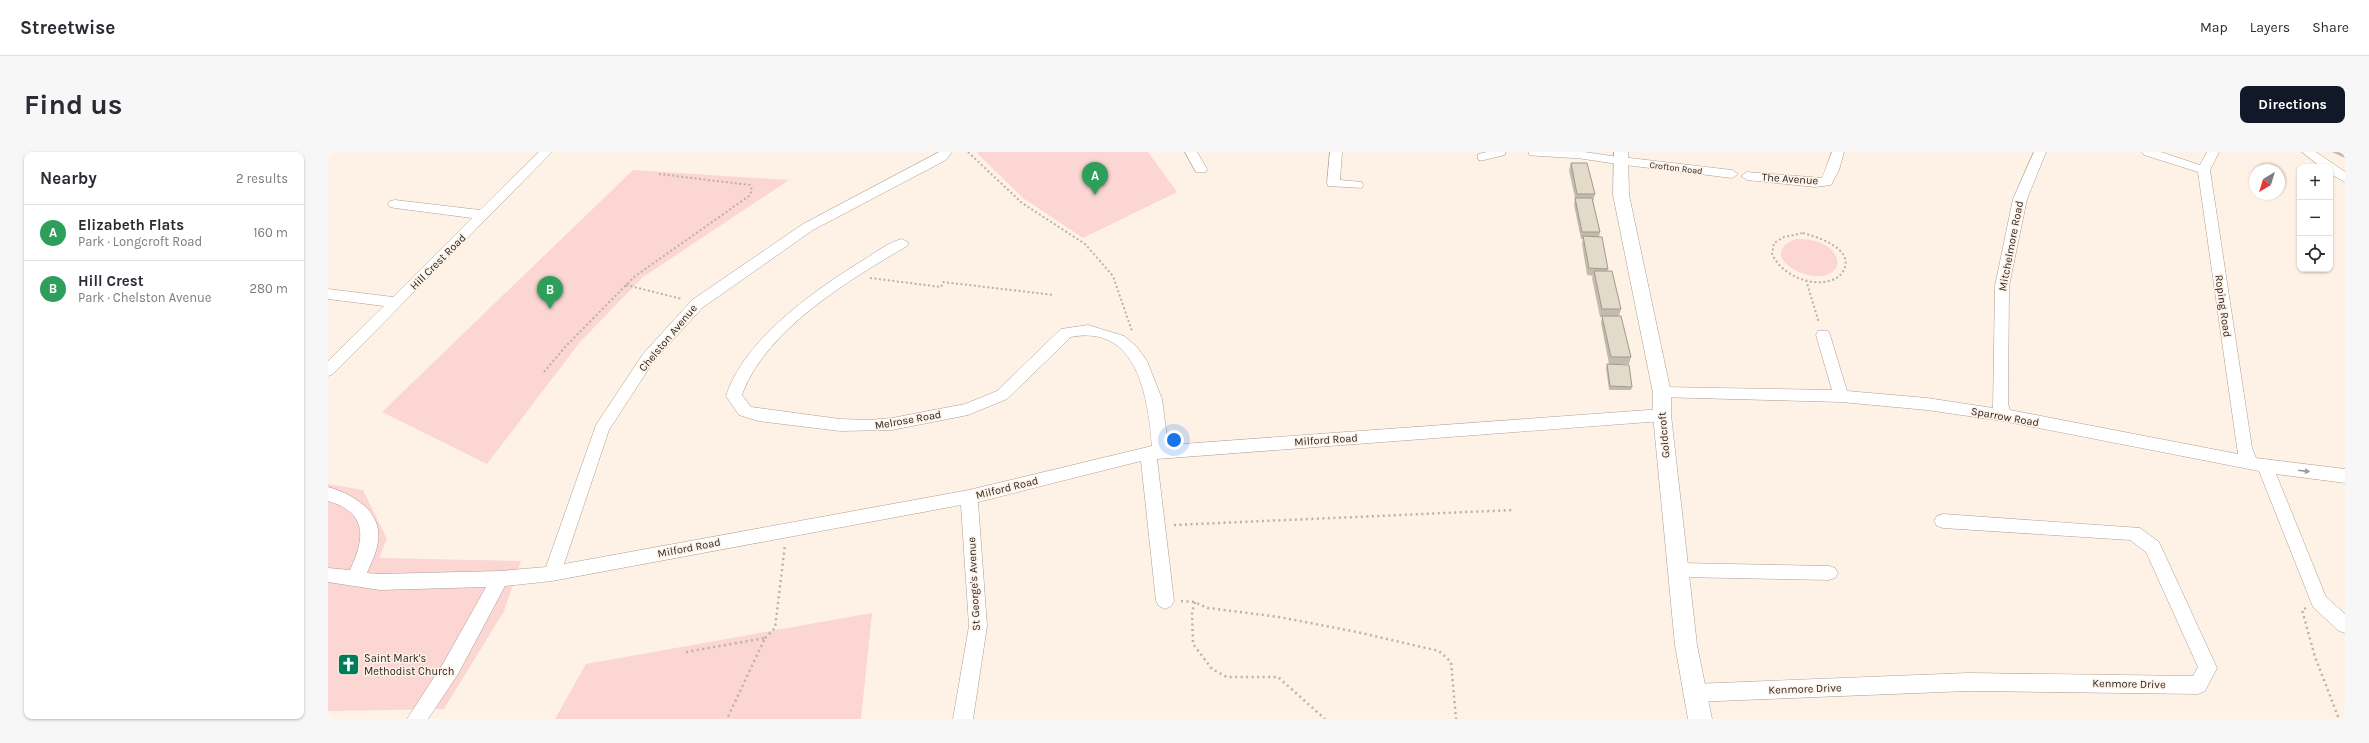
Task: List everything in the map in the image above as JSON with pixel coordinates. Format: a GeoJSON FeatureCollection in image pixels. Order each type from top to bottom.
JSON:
{"type":"FeatureCollection","features":[{"type":"Feature","properties":{"kind":"street","name":"Hill Crest Road"},"geometry":{"type":"LineString","coordinates":[[328,370],[546,152]]}},
{"type":"Feature","properties":{"kind":"street","name":"Chelston Avenue"},"geometry":{"type":"LineString","coordinates":[[552,574],[602,429],[648,358],[698,304],[808,227],[942,157],[946,152]]}},
{"type":"Feature","properties":{"kind":"street"},"geometry":{"type":"LineString","coordinates":[[1191,152],[1201,168]]}},
{"type":"Feature","properties":{"kind":"street"},"geometry":{"type":"LineString","coordinates":[[1336,152],[1333,183],[1357,185]]}},
{"type":"Feature","properties":{"kind":"street","name":"The Avenue"},"geometry":{"type":"LineString","coordinates":[[1747,176],[1815,183],[1826,182],[1833,170],[1838,152]]}},
{"type":"Feature","properties":{"kind":"street","name":"Mitchelmore Road"},"geometry":{"type":"LineString","coordinates":[[2003,416],[2000,404],[2002,286],[2020,199],[2040,152]]}},
{"type":"Feature","properties":{"kind":"street"},"geometry":{"type":"LineString","coordinates":[[2148,152],[2204,170],[2213,152]]}},
{"type":"Feature","properties":{"kind":"street"},"geometry":{"type":"LineString","coordinates":[[2308,152],[2326,164]]}},
{"type":"Feature","properties":{"kind":"street","name":"Crofton Road"},"geometry":{"type":"LineString","coordinates":[[1621,157],[1732,174]]}},
{"type":"Feature","properties":{"kind":"street","name":"Goldcroft"},"geometry":{"type":"LineString","coordinates":[[1621,157],[1621,195],[1662,393],[1662,414],[1686,645],[1700,719]]}},
{"type":"Feature","properties":{"kind":"street"},"geometry":{"type":"LineString","coordinates":[[2333,169],[2345,178]]}},
{"type":"Feature","properties":{"kind":"street","name":"Roping Road"},"geometry":{"type":"LineString","coordinates":[[2204,170],[2244,448],[2257,464],[2319,602],[2345,624]]}},
{"type":"Feature","properties":{"kind":"street"},"geometry":{"type":"LineString","coordinates":[[395,204],[484,215]]}},
{"type":"Feature","properties":{"kind":"street","name":"Melrose Road"},"geometry":{"type":"LineString","coordinates":[[902,243],[847,275],[784,324],[763,346],[736,387],[734,396],[745,411],[758,415],[840,425],[869,426],[892,424],[968,409],[1002,394],[1066,333],[1077,330],[1109,335],[1129,346],[1141,362],[1157,405],[1154,453],[1154,487],[1156,526],[1165,601]]}},
{"type":"Feature","properties":{"kind":"street"},"geometry":{"type":"LineString","coordinates":[[328,294],[396,302]]}},
{"type":"Feature","properties":{"kind":"street"},"geometry":{"type":"LineString","coordinates":[[1823,335],[1841,396]]}},
{"type":"Feature","properties":{"kind":"street","name":"Sparrow Road"},"geometry":{"type":"LineString","coordinates":[[1662,393],[1841,396],[1928,404],[2003,416],[2257,464],[2345,476]]}},
{"type":"Feature","properties":{"kind":"street","name":"Milford Road"},"geometry":{"type":"LineString","coordinates":[[328,574],[380,582],[500,579],[552,574],[787,529],[969,497],[1154,453],[1662,414]]}},
{"type":"Feature","properties":{"kind":"street"},"geometry":{"type":"LineString","coordinates":[[328,494],[353,505],[367,518],[371,532],[369,548],[355,579]]}},
{"type":"Feature","properties":{"kind":"street","name":"St George's Avenue"},"geometry":{"type":"LineString","coordinates":[[963,719],[978,626],[969,497]]}},
{"type":"Feature","properties":{"kind":"street","name":"Kenmore Drive"},"geometry":{"type":"LineString","coordinates":[[1694,693],[1968,682],[2198,684],[2208,668],[2154,547],[2134,533],[1943,521]]}},
{"type":"Feature","properties":{"kind":"street"},"geometry":{"type":"LineString","coordinates":[[1678,570],[1829,573]]}},
{"type":"Feature","properties":{"kind":"street"},"geometry":{"type":"LineString","coordinates":[[417,719],[451,668],[500,579]]}},
{"type":"Feature","properties":{"kind":"lane"},"geometry":{"type":"LineString","coordinates":[[1481,157],[1502,152]]}},
{"type":"Feature","properties":{"kind":"lane"},"geometry":{"type":"LineString","coordinates":[[1532,152],[1621,157]]}},
{"type":"Feature","properties":{"kind":"path"},"geometry":{"type":"LineString","coordinates":[[968,152],[1022,203],[1085,244],[1113,276],[1133,334]]}},
{"type":"Feature","properties":{"kind":"path"},"geometry":{"type":"LineString","coordinates":[[544,372],[565,347],[626,285],[749,196],[752,190],[750,185],[659,174]]}},
{"type":"Feature","properties":{"kind":"path"},"geometry":{"type":"LineString","coordinates":[[1797,233],[1816,235],[1837,246],[1844,254],[1847,262],[1845,270],[1840,276],[1819,282],[1806,280],[1794,276],[1776,263],[1771,256],[1771,248],[1775,241],[1782,236],[1797,233]]}},
{"type":"Feature","properties":{"kind":"path"},"geometry":{"type":"LineString","coordinates":[[847,275],[941,287],[943,282],[1054,295]]}},
{"type":"Feature","properties":{"kind":"path"},"geometry":{"type":"LineString","coordinates":[[1806,280],[1823,335]]}},
{"type":"Feature","properties":{"kind":"path"},"geometry":{"type":"LineString","coordinates":[[626,285],[698,304]]}},
{"type":"Feature","properties":{"kind":"path"},"geometry":{"type":"LineString","coordinates":[[1156,526],[1513,510]]}},
{"type":"Feature","properties":{"kind":"path"},"geometry":{"type":"LineString","coordinates":[[727,719],[765,638],[775,628],[787,529]]}},
{"type":"Feature","properties":{"kind":"path"},"geometry":{"type":"LineString","coordinates":[[1165,601],[1194,602],[1208,608],[1279,617],[1357,632],[1439,651],[1451,662],[1456,719]]}},
{"type":"Feature","properties":{"kind":"path"},"geometry":{"type":"LineString","coordinates":[[1194,602],[1194,644],[1212,669],[1227,677],[1278,677],[1308,702],[1325,719]]}},
{"type":"Feature","properties":{"kind":"path"},"geometry":{"type":"LineString","coordinates":[[2319,602],[2302,610],[2315,657],[2339,719]]}},
{"type":"Feature","properties":{"kind":"path"},"geometry":{"type":"LineString","coordinates":[[686,652],[765,638]]}},
{"type":"Feature","properties":{"kind":"shaded area"},"geometry":{"type":"Polygon","coordinates":[[[1148,152],[1177,192],[1083,238],[1023,198],[977,153],[1148,152]]]}},
{"type":"Feature","properties":{"kind":"shaded area"},"geometry":{"type":"Polygon","coordinates":[[[633,170],[789,180],[643,277],[580,342],[487,464],[382,412],[633,170]]]}},
{"type":"Feature","properties":{"kind":"shaded area"},"geometry":{"type":"Polygon","coordinates":[[[1796,239],[1817,241],[1833,251],[1836,255],[1837,264],[1833,272],[1822,276],[1813,276],[1794,269],[1786,264],[1782,258],[1781,251],[1786,245],[1796,239]]]}},
{"type":"Feature","properties":{"kind":"shaded area"},"geometry":{"type":"Polygon","coordinates":[[[328,484],[363,490],[387,539],[379,558],[521,561],[504,611],[444,709],[328,711],[328,484]]]}},
{"type":"Feature","properties":{"kind":"shaded area"},"geometry":{"type":"Polygon","coordinates":[[[872,613],[861,719],[555,719],[586,664],[872,613]]]}},
{"type":"Feature","properties":{"kind":"building"},"geometry":{"type":"Polygon","coordinates":[[[1571,163],[1587,163],[1595,194],[1577,194],[1571,163]]]}},
{"type":"Feature","properties":{"kind":"building"},"geometry":{"type":"Polygon","coordinates":[[[1575,198],[1592,198],[1600,232],[1582,232],[1575,198]]]}},
{"type":"Feature","properties":{"kind":"building"},"geometry":{"type":"Polygon","coordinates":[[[1583,236],[1602,237],[1608,269],[1589,268],[1583,236]]]}},
{"type":"Feature","properties":{"kind":"building"},"geometry":{"type":"Polygon","coordinates":[[[1594,271],[1612,271],[1621,309],[1602,309],[1594,271]]]}},
{"type":"Feature","properties":{"kind":"building"},"geometry":{"type":"Polygon","coordinates":[[[1602,316],[1621,316],[1631,357],[1611,357],[1602,316]]]}},
{"type":"Feature","properties":{"kind":"building"},"geometry":{"type":"Polygon","coordinates":[[[1607,364],[1629,365],[1632,387],[1610,386],[1607,364]]]}},
{"type":"Feature","properties":{"kind":"place","name":"Elizabeth Flats"},"geometry":{"type":"Point","coordinates":[1095,195]}},
{"type":"Feature","properties":{"kind":"place","name":"Hill Crest"},"geometry":{"type":"Point","coordinates":[550,309]}},
{"type":"Feature","properties":{"kind":"place","name":"Saint Mark's Methodist Church"},"geometry":{"type":"Point","coordinates":[348,664]}}]}
